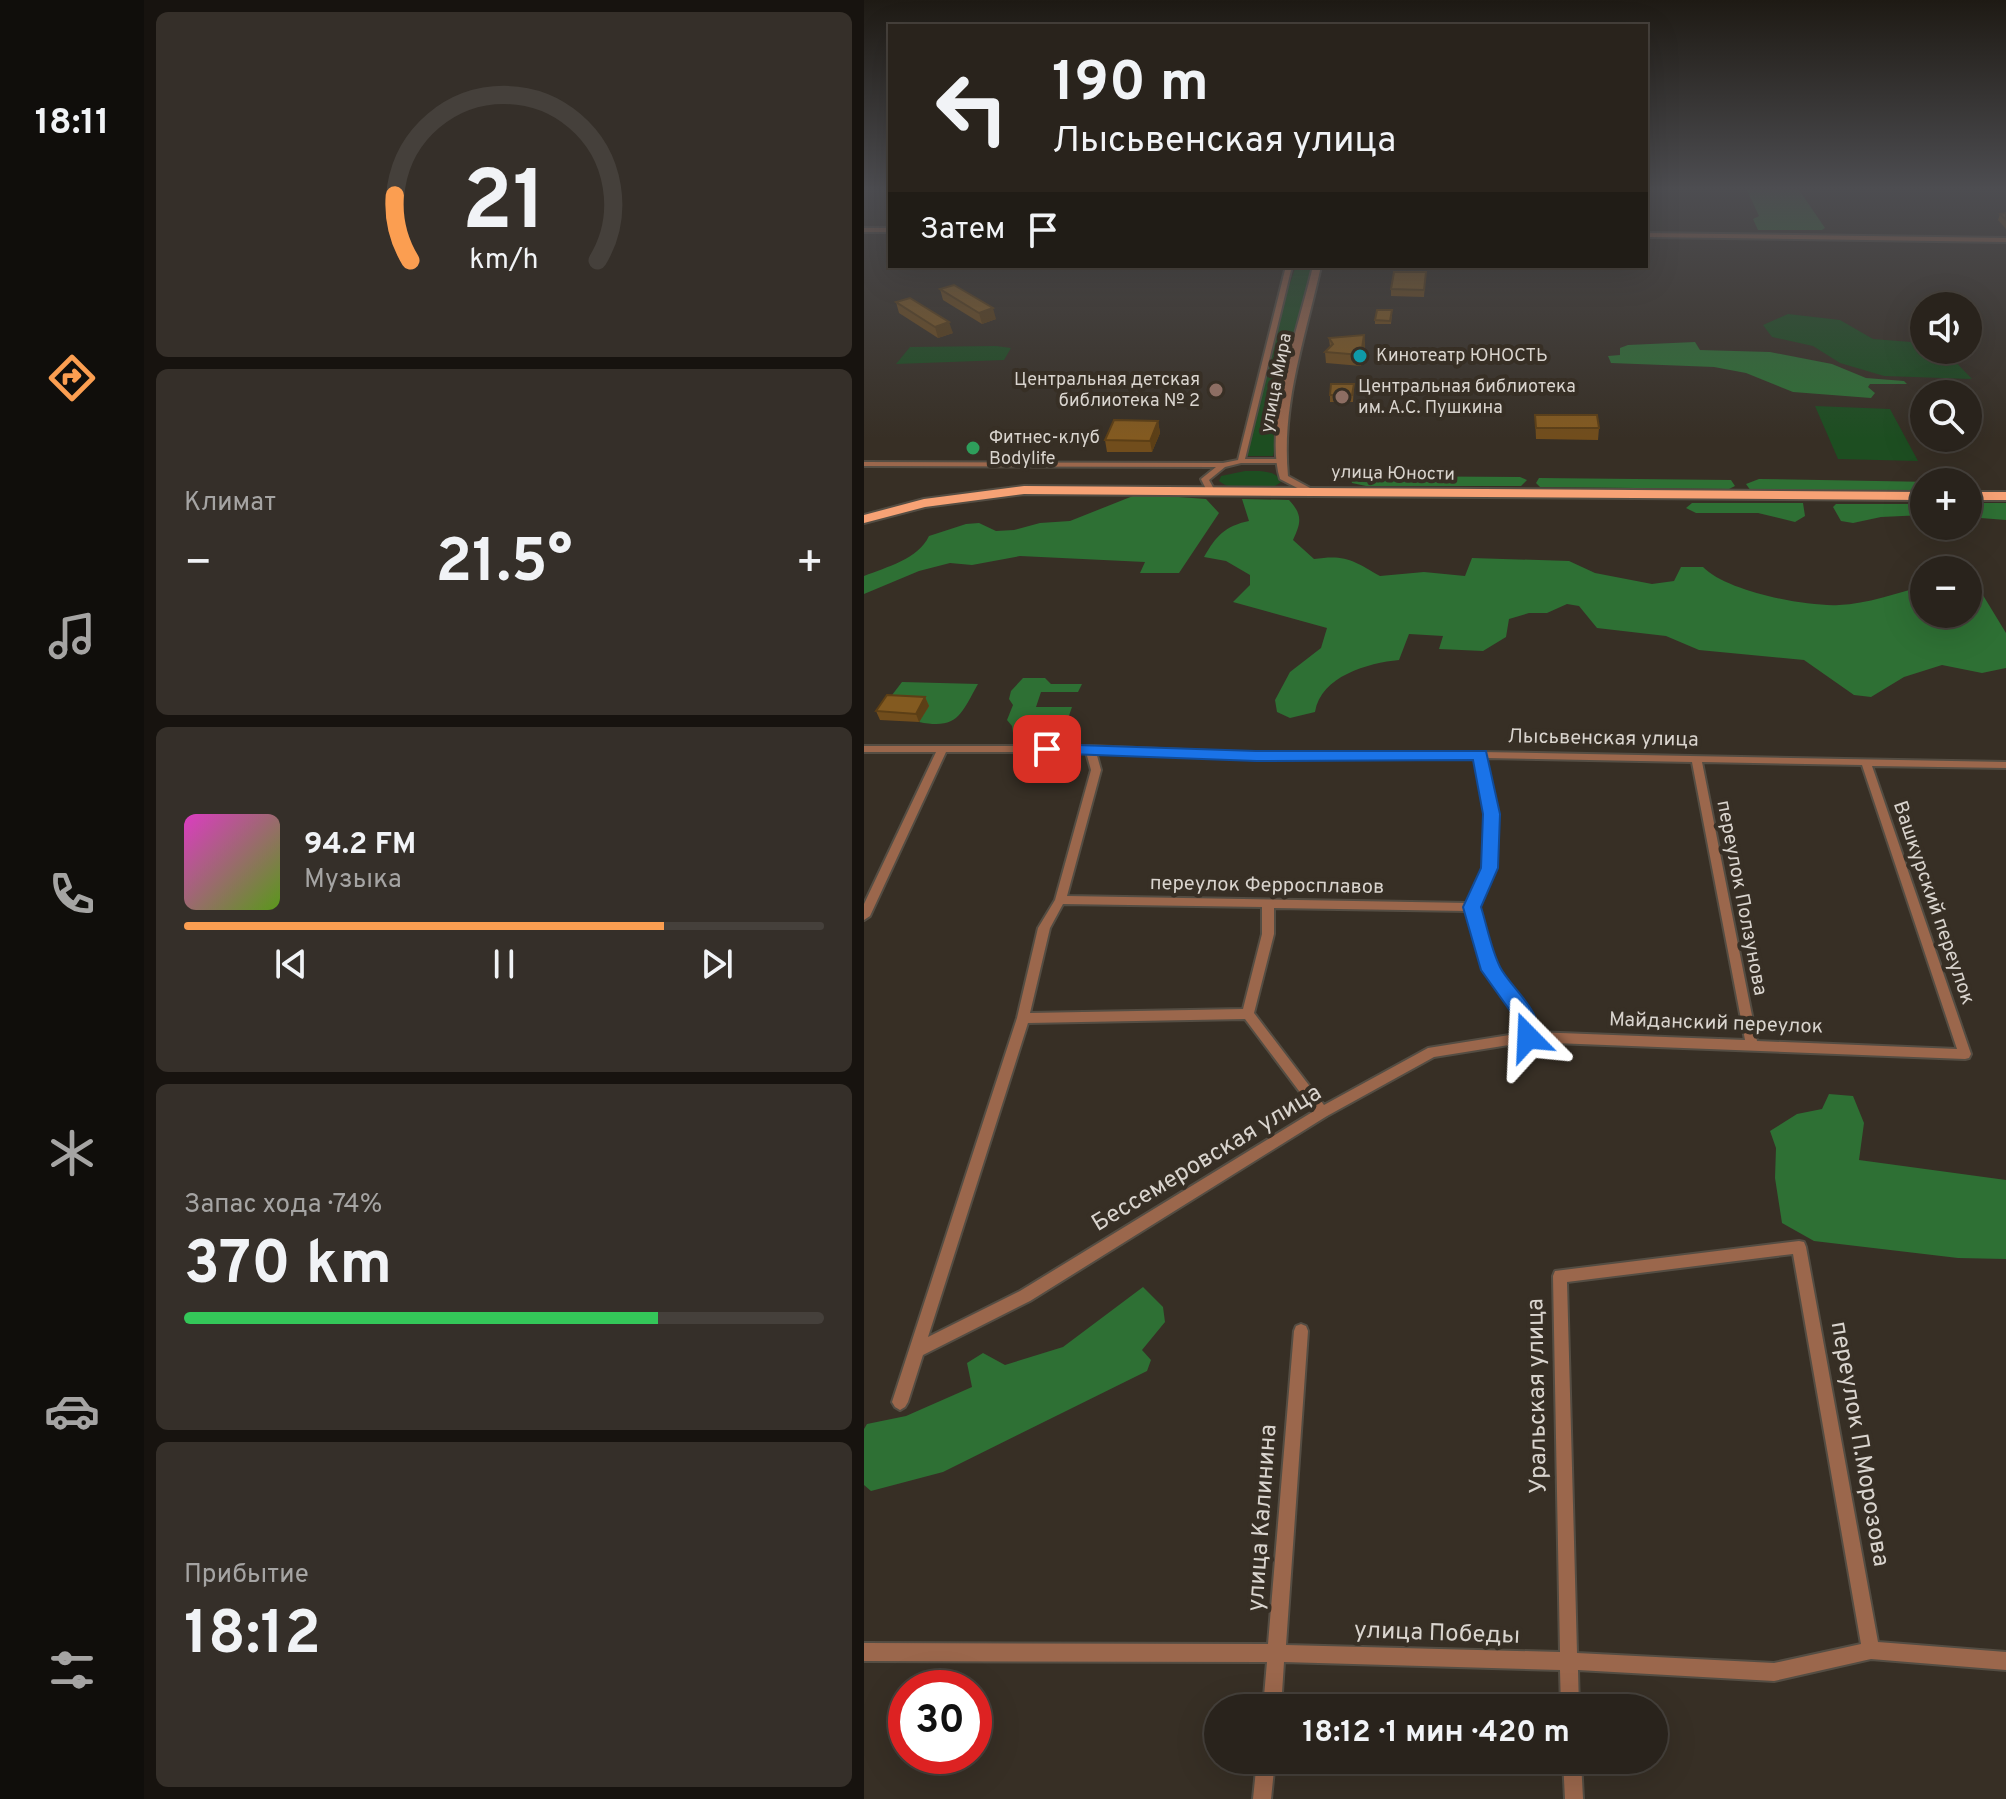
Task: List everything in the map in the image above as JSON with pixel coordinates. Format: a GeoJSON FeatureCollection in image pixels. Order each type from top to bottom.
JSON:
{"type":"FeatureCollection","features":[{"type":"Feature","properties":{"kind":"main road","name":"улица Юности"},"geometry":{"type":"LineString","coordinates":[[864,519],[924,503],[1024,490],[1910,496]]}},
{"type":"Feature","properties":{"kind":"main road"},"geometry":{"type":"LineString","coordinates":[[1982,496],[2006,496]]}},
{"type":"Feature","properties":{"kind":"street","name":"улица Мира"},"geometry":{"type":"LineString","coordinates":[[1241,461],[1288,271]]}},
{"type":"Feature","properties":{"kind":"street","name":"улица Мира"},"geometry":{"type":"LineString","coordinates":[[1309,491],[1283,477],[1280,461],[1290,385],[1316,271]]}},
{"type":"Feature","properties":{"kind":"street"},"geometry":{"type":"LineString","coordinates":[[864,464],[1223,465],[1241,461],[1280,461]]}},
{"type":"Feature","properties":{"kind":"street"},"geometry":{"type":"LineString","coordinates":[[1211,491],[1205,479],[1223,465]]}},
{"type":"Feature","properties":{"kind":"street","name":"Лысьвенская улица"},"geometry":{"type":"LineString","coordinates":[[864,749],[1090,749],[1256,756],[1480,755],[2006,765]]}},
{"type":"Feature","properties":{"kind":"street"},"geometry":{"type":"LineString","coordinates":[[900,1402],[1023,1018],[1040,941],[1060,900],[1096,770],[1090,749]]}},
{"type":"Feature","properties":{"kind":"street"},"geometry":{"type":"LineString","coordinates":[[864,916],[942,750]]}},
{"type":"Feature","properties":{"kind":"street"},"geometry":{"type":"LineString","coordinates":[[1480,755],[1492,814],[1489,868],[1472,907],[1491,970],[1526,1017],[1528,1037]]}},
{"type":"Feature","properties":{"kind":"street","name":"переулок Ползунова"},"geometry":{"type":"LineString","coordinates":[[1696,758],[1752,1045]]}},
{"type":"Feature","properties":{"kind":"street","name":"Вашкурский переулок"},"geometry":{"type":"LineString","coordinates":[[1866,764],[1965,1054]]}},
{"type":"Feature","properties":{"kind":"street","name":"переулок Ферросплавов"},"geometry":{"type":"LineString","coordinates":[[1060,900],[1472,907]]}},
{"type":"Feature","properties":{"kind":"street"},"geometry":{"type":"LineString","coordinates":[[1248,1014],[1268,934],[1268,905]]}},
{"type":"Feature","properties":{"kind":"street"},"geometry":{"type":"LineString","coordinates":[[1023,1018],[1248,1014]]}},
{"type":"Feature","properties":{"kind":"street"},"geometry":{"type":"LineString","coordinates":[[1248,1014],[1322,1112]]}},
{"type":"Feature","properties":{"kind":"street","name":"Майданский переулок"},"geometry":{"type":"LineString","coordinates":[[1528,1037],[1965,1054]]}},
{"type":"Feature","properties":{"kind":"street","name":"Бессемеровская улица"},"geometry":{"type":"LineString","coordinates":[[919,1349],[1025,1296],[1322,1112],[1432,1052],[1528,1037]]}},
{"type":"Feature","properties":{"kind":"street","name":"переулок П.Морозова"},"geometry":{"type":"LineString","coordinates":[[1799,1247],[1871,1650]]}},
{"type":"Feature","properties":{"kind":"street","name":"Уральская улица"},"geometry":{"type":"LineString","coordinates":[[1569,1694],[1560,1276],[1799,1247]]}},
{"type":"Feature","properties":{"kind":"street","name":"улица Калинина"},"geometry":{"type":"LineString","coordinates":[[1273,1694],[1301,1331]]}},
{"type":"Feature","properties":{"kind":"street","name":"улица Победы"},"geometry":{"type":"LineString","coordinates":[[864,1652],[1277,1653],[1567,1661],[1774,1672],[1871,1650],[2006,1661]]}},
{"type":"Feature","properties":{"kind":"street"},"geometry":{"type":"LineString","coordinates":[[1262,1799],[1265,1774]]}},
{"type":"Feature","properties":{"kind":"street"},"geometry":{"type":"LineString","coordinates":[[1573,1774],[1574,1799]]}},
{"type":"Feature","properties":{"kind":"green space"},"geometry":{"type":"Polygon","coordinates":[[[1294,271],[1310,271],[1273,456],[1247,456],[1283,303],[1294,271]]]}},
{"type":"Feature","properties":{"kind":"green space"},"geometry":{"type":"Polygon","coordinates":[[[1788,314],[1840,320],[1873,339],[1910,342],[1910,364],[1958,364],[1972,379],[1884,376],[1840,363],[1813,346],[1772,337],[1763,325],[1788,314]]]}},
{"type":"Feature","properties":{"kind":"green space"},"geometry":{"type":"Polygon","coordinates":[[[1695,342],[1700,350],[1770,352],[1832,364],[1866,378],[1904,381],[1907,384],[1870,384],[1868,387],[1875,393],[1871,398],[1793,392],[1746,373],[1714,367],[1611,363],[1608,356],[1620,355],[1620,348],[1628,345],[1695,342]]]}},
{"type":"Feature","properties":{"kind":"green space"},"geometry":{"type":"Polygon","coordinates":[[[910,347],[1011,348],[1004,360],[896,364],[910,347]]]}},
{"type":"Feature","properties":{"kind":"green space"},"geometry":{"type":"Polygon","coordinates":[[[1815,406],[1890,409],[1910,446],[1910,452],[1918,461],[1838,459],[1815,406]]]}},
{"type":"Feature","properties":{"kind":"green space"},"geometry":{"type":"Polygon","coordinates":[[[1245,471],[1271,473],[1281,482],[1267,489],[1250,491],[1219,481],[1221,476],[1245,471]]]}},
{"type":"Feature","properties":{"kind":"green space"},"geometry":{"type":"Polygon","coordinates":[[[1363,476],[1520,477],[1527,480],[1521,486],[1366,486],[1352,483],[1351,479],[1363,476]]]}},
{"type":"Feature","properties":{"kind":"green space"},"geometry":{"type":"Polygon","coordinates":[[[1539,478],[1731,480],[1735,486],[1729,489],[1540,487],[1536,483],[1539,478]]]}},
{"type":"Feature","properties":{"kind":"green space"},"geometry":{"type":"Polygon","coordinates":[[[1759,479],[1910,482],[1910,492],[1751,491],[1746,484],[1759,479]]]}},
{"type":"Feature","properties":{"kind":"green space"},"geometry":{"type":"Polygon","coordinates":[[[1138,494],[1206,499],[1219,513],[1179,573],[1140,573],[1145,562],[1020,556],[972,565],[950,563],[919,571],[864,594],[864,576],[910,556],[929,536],[966,524],[979,523],[996,531],[1070,521],[1138,494]]]}},
{"type":"Feature","properties":{"kind":"green space"},"geometry":{"type":"Polygon","coordinates":[[[1242,499],[1289,500],[1297,510],[1299,519],[1293,540],[1314,559],[1334,557],[1349,560],[1380,576],[1424,572],[1465,576],[1472,558],[1569,561],[1595,573],[1652,584],[1674,581],[1681,567],[1703,567],[1714,576],[1747,590],[1824,605],[1860,603],[1910,590],[1910,628],[1982,628],[1982,594],[2006,633],[2006,668],[1982,673],[1942,665],[1904,677],[1871,697],[1854,695],[1804,660],[1699,650],[1666,636],[1597,628],[1579,606],[1567,604],[1547,613],[1529,613],[1509,619],[1506,637],[1483,651],[1439,649],[1443,636],[1409,634],[1399,660],[1374,664],[1348,674],[1326,689],[1315,712],[1290,718],[1277,712],[1275,700],[1290,672],[1321,648],[1327,628],[1233,602],[1250,585],[1250,575],[1226,561],[1204,557],[1222,533],[1249,521],[1242,499]]]}},
{"type":"Feature","properties":{"kind":"green space"},"geometry":{"type":"Polygon","coordinates":[[[1692,503],[1803,503],[1805,516],[1795,522],[1758,513],[1696,513],[1686,508],[1692,503]]]}},
{"type":"Feature","properties":{"kind":"green space"},"geometry":{"type":"Polygon","coordinates":[[[1982,503],[2006,503],[2006,520],[1982,518],[1982,503]]]}},
{"type":"Feature","properties":{"kind":"green space"},"geometry":{"type":"Polygon","coordinates":[[[1836,504],[1910,504],[1910,516],[1853,523],[1841,521],[1833,507],[1836,504]]]}},
{"type":"Feature","properties":{"kind":"green space"},"geometry":{"type":"Polygon","coordinates":[[[1023,678],[1045,678],[1051,684],[1082,684],[1078,692],[1041,692],[1036,707],[1072,707],[1064,731],[1057,739],[1044,743],[1019,743],[1014,740],[1012,726],[1007,720],[1013,705],[1009,699],[1011,691],[1023,678]]]}},
{"type":"Feature","properties":{"kind":"green space"},"geometry":{"type":"Polygon","coordinates":[[[902,682],[978,684],[957,717],[942,724],[932,724],[919,722],[928,707],[889,699],[902,682]]]}},
{"type":"Feature","properties":{"kind":"green space"},"geometry":{"type":"Polygon","coordinates":[[[1829,1094],[1853,1096],[1864,1123],[1859,1160],[2006,1180],[2006,1259],[1958,1258],[1814,1241],[1782,1223],[1775,1178],[1776,1148],[1770,1131],[1797,1114],[1822,1109],[1829,1094]]]}},
{"type":"Feature","properties":{"kind":"green space"},"geometry":{"type":"Polygon","coordinates":[[[1143,1287],[1163,1307],[1165,1322],[1142,1350],[1151,1360],[1147,1371],[943,1472],[871,1491],[864,1485],[864,1429],[867,1424],[906,1416],[972,1387],[967,1363],[983,1353],[1005,1365],[1063,1347],[1143,1287]]]}},
{"type":"Feature","properties":{"kind":"building"},"geometry":{"type":"Polygon","coordinates":[[[1394,272],[1426,272],[1424,290],[1391,289],[1394,272]]]}},
{"type":"Feature","properties":{"kind":"building"},"geometry":{"type":"Polygon","coordinates":[[[954,285],[993,308],[979,313],[940,289],[954,285]]]}},
{"type":"Feature","properties":{"kind":"building"},"geometry":{"type":"Polygon","coordinates":[[[910,298],[949,322],[935,327],[896,302],[910,298]]]}},
{"type":"Feature","properties":{"kind":"building"},"geometry":{"type":"Polygon","coordinates":[[[1377,310],[1392,310],[1390,321],[1375,320],[1377,310]]]}},
{"type":"Feature","properties":{"kind":"building"},"geometry":{"type":"Polygon","coordinates":[[[1364,335],[1361,355],[1325,352],[1333,344],[1329,338],[1364,335]]]}},
{"type":"Feature","properties":{"kind":"building"},"geometry":{"type":"Polygon","coordinates":[[[1331,384],[1354,384],[1352,395],[1330,395],[1331,384]]]}},
{"type":"Feature","properties":{"kind":"building"},"geometry":{"type":"Polygon","coordinates":[[[1535,415],[1597,415],[1599,428],[1536,428],[1535,415]]]}},
{"type":"Feature","properties":{"kind":"building"},"geometry":{"type":"Polygon","coordinates":[[[1114,420],[1158,421],[1150,441],[1105,440],[1114,420]]]}},
{"type":"Feature","properties":{"kind":"building"},"geometry":{"type":"Polygon","coordinates":[[[887,695],[925,697],[916,714],[876,711],[887,695]]]}},
{"type":"Feature","properties":{"kind":"place","name":"Кинотеатр ЮНОСТЬ"},"geometry":{"type":"Point","coordinates":[1360,356]}},
{"type":"Feature","properties":{"kind":"place","name":"Центральная детская библиотека № 2"},"geometry":{"type":"Point","coordinates":[1216,390]}},
{"type":"Feature","properties":{"kind":"place","name":"Центральная библиотека им. А.С. Пушкина"},"geometry":{"type":"Point","coordinates":[1342,397]}},
{"type":"Feature","properties":{"kind":"place","name":"Фитнес-клуб Bodylife"},"geometry":{"type":"Point","coordinates":[973,448]}},
{"type":"Feature","properties":{"kind":"route"},"geometry":{"type":"LineString","coordinates":[[1047,749],[1256,756],[1480,755],[1492,814],[1489,868],[1472,907],[1491,970],[1526,1017],[1528,1037]]}}]}
